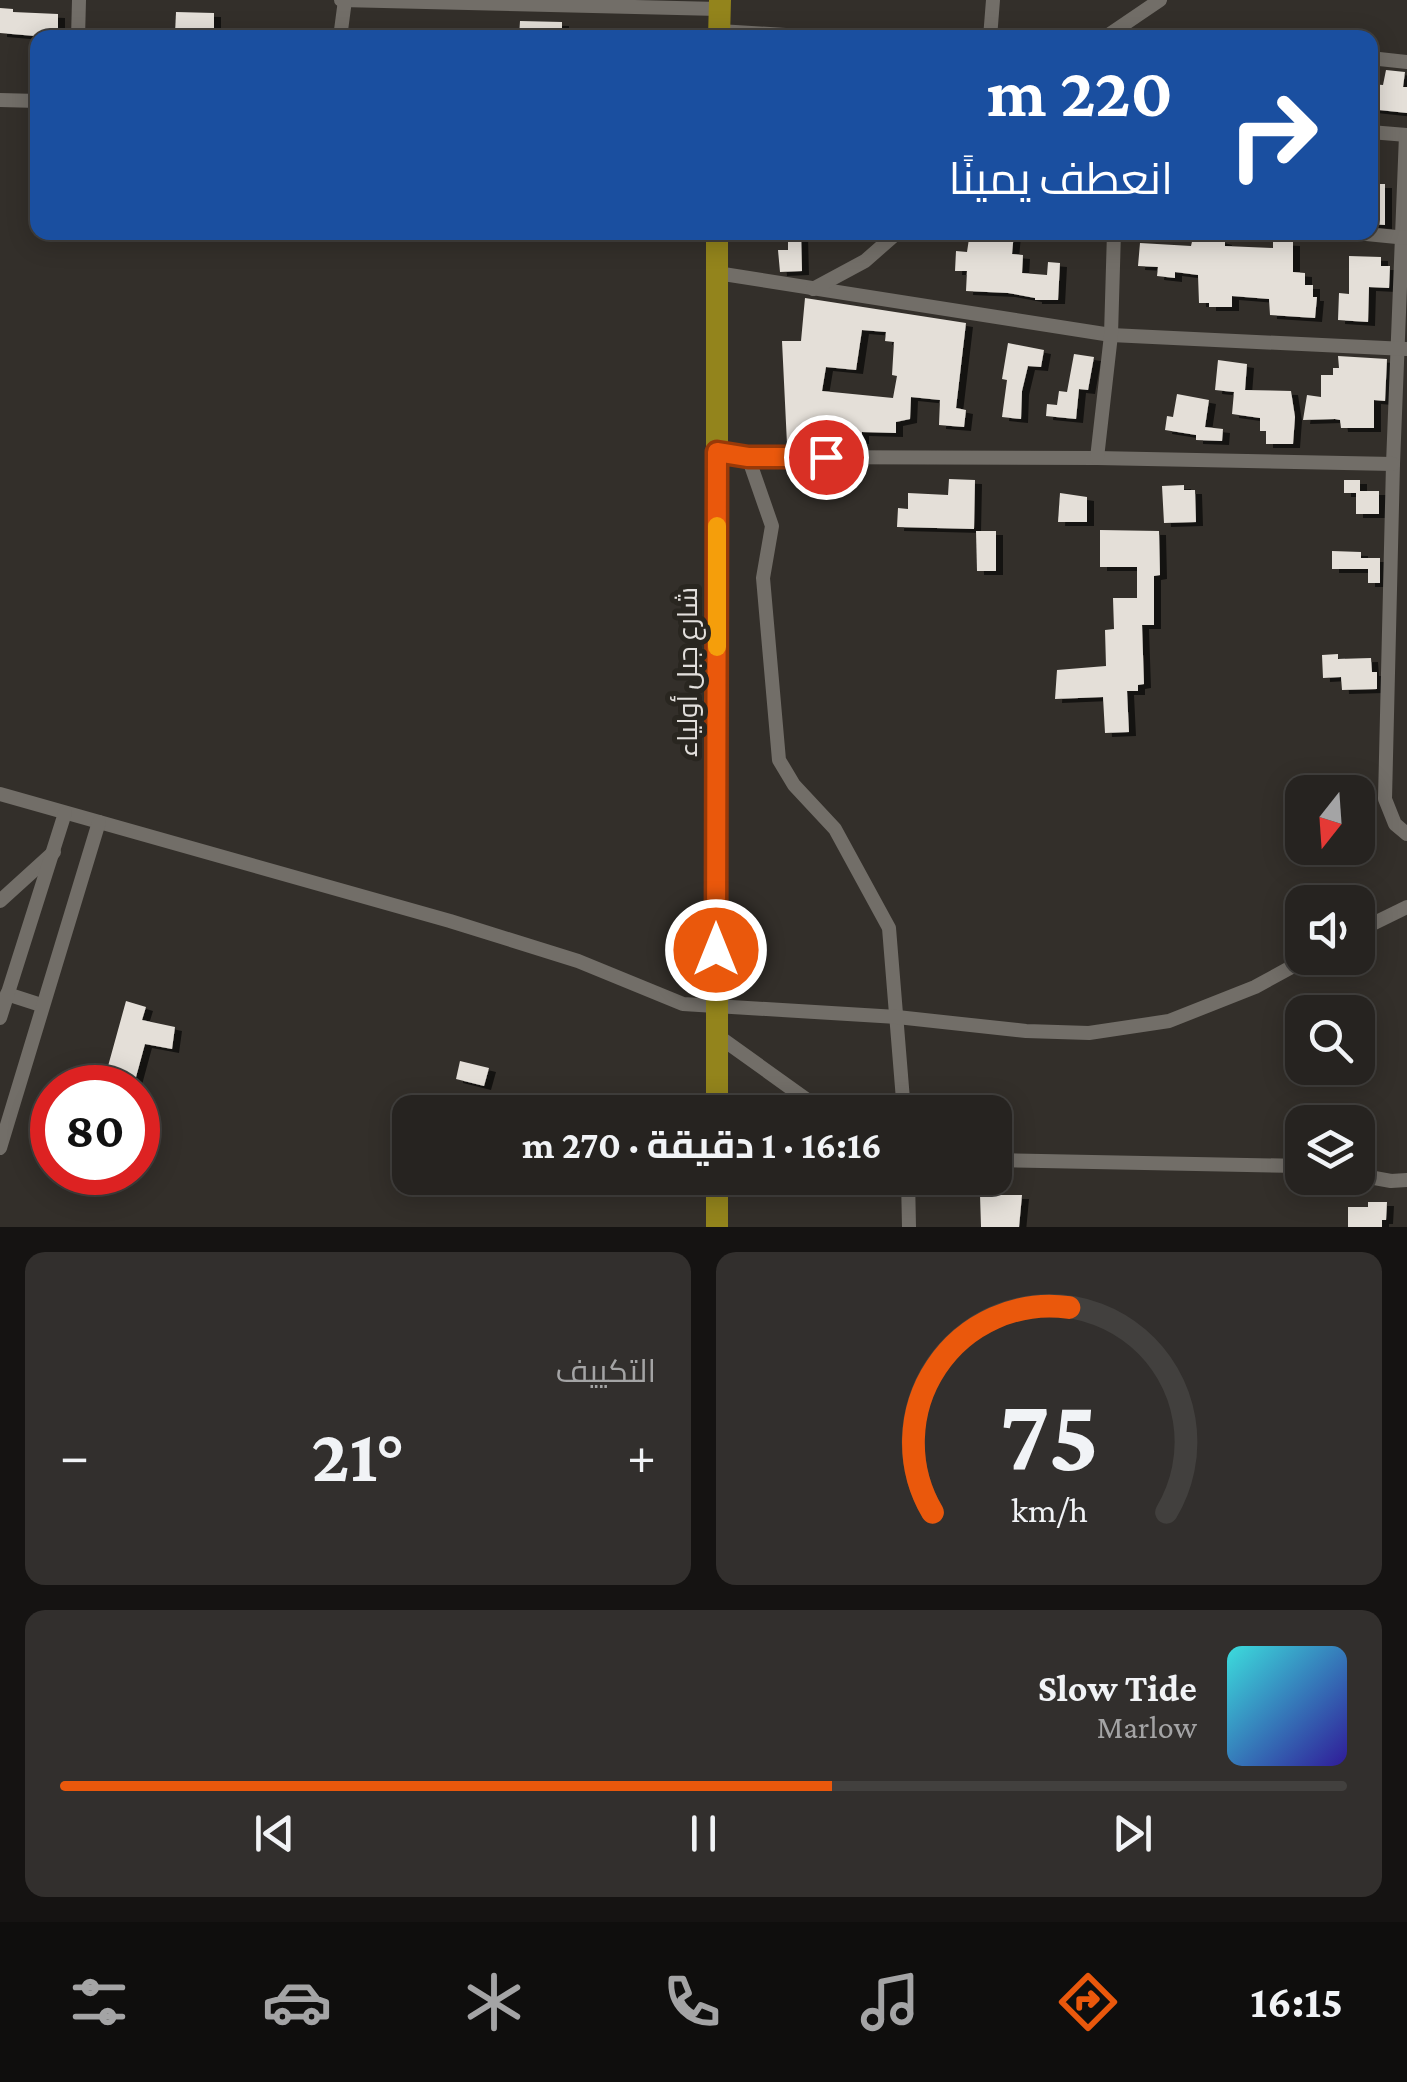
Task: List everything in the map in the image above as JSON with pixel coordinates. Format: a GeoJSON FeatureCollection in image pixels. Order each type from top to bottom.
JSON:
{"type":"FeatureCollection","features":[{"type":"Feature","properties":{"kind":"highway","name":"شارع جبل أولياء"},"geometry":{"type":"LineString","coordinates":[[717,240],[717,1095]]}},
{"type":"Feature","properties":{"kind":"highway"},"geometry":{"type":"LineString","coordinates":[[716,1195],[717,1227]]}},
{"type":"Feature","properties":{"kind":"street"},"geometry":{"type":"LineString","coordinates":[[78,30],[79,0]]}},
{"type":"Feature","properties":{"kind":"street"},"geometry":{"type":"LineString","coordinates":[[341,30],[344,0],[719,19],[786,30]]}},
{"type":"Feature","properties":{"kind":"street"},"geometry":{"type":"LineString","coordinates":[[990,30],[992,0]]}},
{"type":"Feature","properties":{"kind":"street"},"geometry":{"type":"LineString","coordinates":[[1117,30],[1160,0]]}},
{"type":"Feature","properties":{"kind":"street"},"geometry":{"type":"LineString","coordinates":[[1378,59],[1407,62]]}},
{"type":"Feature","properties":{"kind":"street"},"geometry":{"type":"LineString","coordinates":[[0,100],[30,102]]}},
{"type":"Feature","properties":{"kind":"street"},"geometry":{"type":"LineString","coordinates":[[1378,133],[1407,135],[1403,349],[1393,464],[1400,487],[1385,799],[1395,824],[1407,834]]}},
{"type":"Feature","properties":{"kind":"street"},"geometry":{"type":"LineString","coordinates":[[1378,235],[1404,238]]}},
{"type":"Feature","properties":{"kind":"street"},"geometry":{"type":"LineString","coordinates":[[813,290],[865,261],[889,240]]}},
{"type":"Feature","properties":{"kind":"street"},"geometry":{"type":"LineString","coordinates":[[1097,458],[1111,334],[1114,240]]}},
{"type":"Feature","properties":{"kind":"street"},"geometry":{"type":"LineString","coordinates":[[717,274],[1111,334],[1403,349]]}},
{"type":"Feature","properties":{"kind":"street"},"geometry":{"type":"LineString","coordinates":[[717,452],[748,457],[1393,464]]}},
{"type":"Feature","properties":{"kind":"street"},"geometry":{"type":"LineString","coordinates":[[748,457],[772,526],[762,578],[779,760],[794,785],[835,828],[889,928],[903,1095]]}},
{"type":"Feature","properties":{"kind":"street"},"geometry":{"type":"LineString","coordinates":[[0,794],[523,944],[578,961],[683,1004],[1026,1031],[1105,1030],[1169,1020],[1256,987],[1285,971]]}},
{"type":"Feature","properties":{"kind":"street"},"geometry":{"type":"LineString","coordinates":[[0,1018],[65,813]]}},
{"type":"Feature","properties":{"kind":"street"},"geometry":{"type":"LineString","coordinates":[[0,1148],[4,1115],[99,822]]}},
{"type":"Feature","properties":{"kind":"street"},"geometry":{"type":"LineString","coordinates":[[0,901],[55,852]]}},
{"type":"Feature","properties":{"kind":"street"},"geometry":{"type":"LineString","coordinates":[[1375,923],[1407,907]]}},
{"type":"Feature","properties":{"kind":"street"},"geometry":{"type":"LineString","coordinates":[[7,994],[42,1005]]}},
{"type":"Feature","properties":{"kind":"street"},"geometry":{"type":"LineString","coordinates":[[718,1036],[800,1095]]}},
{"type":"Feature","properties":{"kind":"street"},"geometry":{"type":"LineString","coordinates":[[1012,1160],[1285,1166]]}},
{"type":"Feature","properties":{"kind":"street"},"geometry":{"type":"LineString","coordinates":[[1375,1178],[1407,1180]]}},
{"type":"Feature","properties":{"kind":"street"},"geometry":{"type":"LineString","coordinates":[[908,1195],[909,1227]]}},
{"type":"Feature","properties":{"kind":"building"},"geometry":{"type":"Polygon","coordinates":[[[0,8],[58,14],[58,30],[30,30],[30,36],[0,33],[0,8]]]}},
{"type":"Feature","properties":{"kind":"building"},"geometry":{"type":"Polygon","coordinates":[[[176,12],[214,13],[214,30],[175,30],[176,12]]]}},
{"type":"Feature","properties":{"kind":"building"},"geometry":{"type":"Polygon","coordinates":[[[520,21],[562,22],[562,30],[519,30],[520,21]]]}},
{"type":"Feature","properties":{"kind":"building"},"geometry":{"type":"Polygon","coordinates":[[[1386,70],[1405,72],[1407,113],[1378,110],[1378,85],[1383,85],[1386,70]]]}},
{"type":"Feature","properties":{"kind":"building"},"geometry":{"type":"Polygon","coordinates":[[[1378,184],[1385,184],[1385,225],[1378,225],[1378,184]]]}},
{"type":"Feature","properties":{"kind":"building"},"geometry":{"type":"Polygon","coordinates":[[[788,240],[801,240],[802,271],[780,272],[778,250],[788,250],[788,240]]]}},
{"type":"Feature","properties":{"kind":"building"},"geometry":{"type":"Polygon","coordinates":[[[969,240],[1013,240],[1012,254],[1023,255],[1022,273],[1047,275],[1048,262],[1060,263],[1058,300],[966,291],[967,271],[955,271],[956,251],[967,252],[969,240]]]}},
{"type":"Feature","properties":{"kind":"building"},"geometry":{"type":"Polygon","coordinates":[[[1192,240],[1273,248],[1273,241],[1293,242],[1293,272],[1305,273],[1305,285],[1313,285],[1313,297],[1317,297],[1315,318],[1270,315],[1269,299],[1232,296],[1232,307],[1209,307],[1209,303],[1199,303],[1198,275],[1175,272],[1175,278],[1157,276],[1158,267],[1138,266],[1140,243],[1191,246],[1192,240]]]}},
{"type":"Feature","properties":{"kind":"building"},"geometry":{"type":"Polygon","coordinates":[[[1349,256],[1381,257],[1381,266],[1390,266],[1389,288],[1369,287],[1368,322],[1338,320],[1339,293],[1349,294],[1349,256]]]}},
{"type":"Feature","properties":{"kind":"building"},"geometry":{"type":"Polygon","coordinates":[[[805,298],[966,323],[956,408],[966,410],[964,427],[939,425],[940,400],[911,397],[910,419],[896,422],[896,433],[862,432],[862,440],[805,439],[805,443],[787,444],[782,341],[801,341],[805,298]],[[862,330],[856,370],[826,367],[822,391],[893,398],[897,376],[892,375],[894,342],[885,341],[886,332],[862,330]]]}},
{"type":"Feature","properties":{"kind":"building"},"geometry":{"type":"Polygon","coordinates":[[[1008,343],[1044,350],[1041,367],[1028,366],[1021,419],[1002,417],[1007,380],[1002,379],[1008,343]]]}},
{"type":"Feature","properties":{"kind":"building"},"geometry":{"type":"Polygon","coordinates":[[[1074,354],[1094,357],[1088,390],[1079,389],[1076,419],[1046,416],[1047,404],[1057,405],[1059,391],[1067,392],[1074,354]]]}},
{"type":"Feature","properties":{"kind":"building"},"geometry":{"type":"Polygon","coordinates":[[[1338,356],[1387,359],[1385,401],[1374,400],[1374,428],[1341,428],[1340,420],[1335,419],[1303,420],[1307,395],[1321,397],[1321,375],[1333,375],[1333,368],[1339,368],[1338,356]]]}},
{"type":"Feature","properties":{"kind":"building"},"geometry":{"type":"Polygon","coordinates":[[[1218,360],[1247,364],[1245,390],[1291,391],[1295,417],[1293,444],[1266,444],[1260,418],[1232,414],[1234,392],[1215,390],[1218,360]]]}},
{"type":"Feature","properties":{"kind":"building"},"geometry":{"type":"Polygon","coordinates":[[[1177,394],[1209,400],[1205,427],[1223,429],[1222,441],[1196,440],[1196,435],[1165,430],[1167,416],[1173,417],[1177,394]]]}},
{"type":"Feature","properties":{"kind":"building"},"geometry":{"type":"Polygon","coordinates":[[[949,479],[975,480],[974,529],[897,527],[898,508],[908,509],[908,493],[948,495],[949,479]]]}},
{"type":"Feature","properties":{"kind":"building"},"geometry":{"type":"Polygon","coordinates":[[[1344,480],[1360,480],[1360,491],[1379,491],[1379,514],[1356,514],[1356,493],[1344,493],[1344,480]]]}},
{"type":"Feature","properties":{"kind":"building"},"geometry":{"type":"Polygon","coordinates":[[[1184,485],[1184,490],[1195,490],[1196,522],[1164,523],[1162,486],[1184,485]]]}},
{"type":"Feature","properties":{"kind":"building"},"geometry":{"type":"Polygon","coordinates":[[[1060,493],[1087,497],[1087,522],[1058,522],[1060,493]]]}},
{"type":"Feature","properties":{"kind":"building"},"geometry":{"type":"Polygon","coordinates":[[[1100,530],[1159,531],[1160,575],[1154,576],[1154,625],[1142,625],[1144,684],[1138,685],[1138,691],[1127,691],[1129,732],[1105,733],[1103,697],[1055,699],[1057,670],[1106,666],[1105,630],[1114,629],[1113,598],[1137,598],[1137,567],[1100,567],[1100,530]]]}},
{"type":"Feature","properties":{"kind":"building"},"geometry":{"type":"Polygon","coordinates":[[[976,531],[996,531],[996,571],[977,571],[976,531]]]}},
{"type":"Feature","properties":{"kind":"building"},"geometry":{"type":"Polygon","coordinates":[[[1332,551],[1361,552],[1361,558],[1380,558],[1380,583],[1368,583],[1368,569],[1332,569],[1332,551]]]}},
{"type":"Feature","properties":{"kind":"building"},"geometry":{"type":"Polygon","coordinates":[[[1338,654],[1338,659],[1371,658],[1372,672],[1377,672],[1377,689],[1342,690],[1341,677],[1323,678],[1322,655],[1338,654]]]}},
{"type":"Feature","properties":{"kind":"building"},"geometry":{"type":"Polygon","coordinates":[[[126,1001],[146,1007],[142,1020],[175,1027],[172,1049],[145,1044],[139,1065],[108,1065],[126,1001]]]}},
{"type":"Feature","properties":{"kind":"building"},"geometry":{"type":"Polygon","coordinates":[[[460,1061],[489,1068],[484,1086],[456,1079],[460,1061]]]}},
{"type":"Feature","properties":{"kind":"building"},"geometry":{"type":"Polygon","coordinates":[[[980,1195],[1022,1195],[1019,1227],[981,1227],[980,1195]]]}},
{"type":"Feature","properties":{"kind":"building"},"geometry":{"type":"Polygon","coordinates":[[[1368,1202],[1387,1202],[1382,1227],[1348,1227],[1348,1207],[1368,1207],[1368,1202]]]}},
{"type":"Feature","properties":{"kind":"slow traffic"},"geometry":{"type":"LineString","coordinates":[[717,526],[717,647]]}},
{"type":"Feature","properties":{"kind":"route"},"geometry":{"type":"LineString","coordinates":[[716,950],[717,452],[748,457],[826,457]]}}]}
